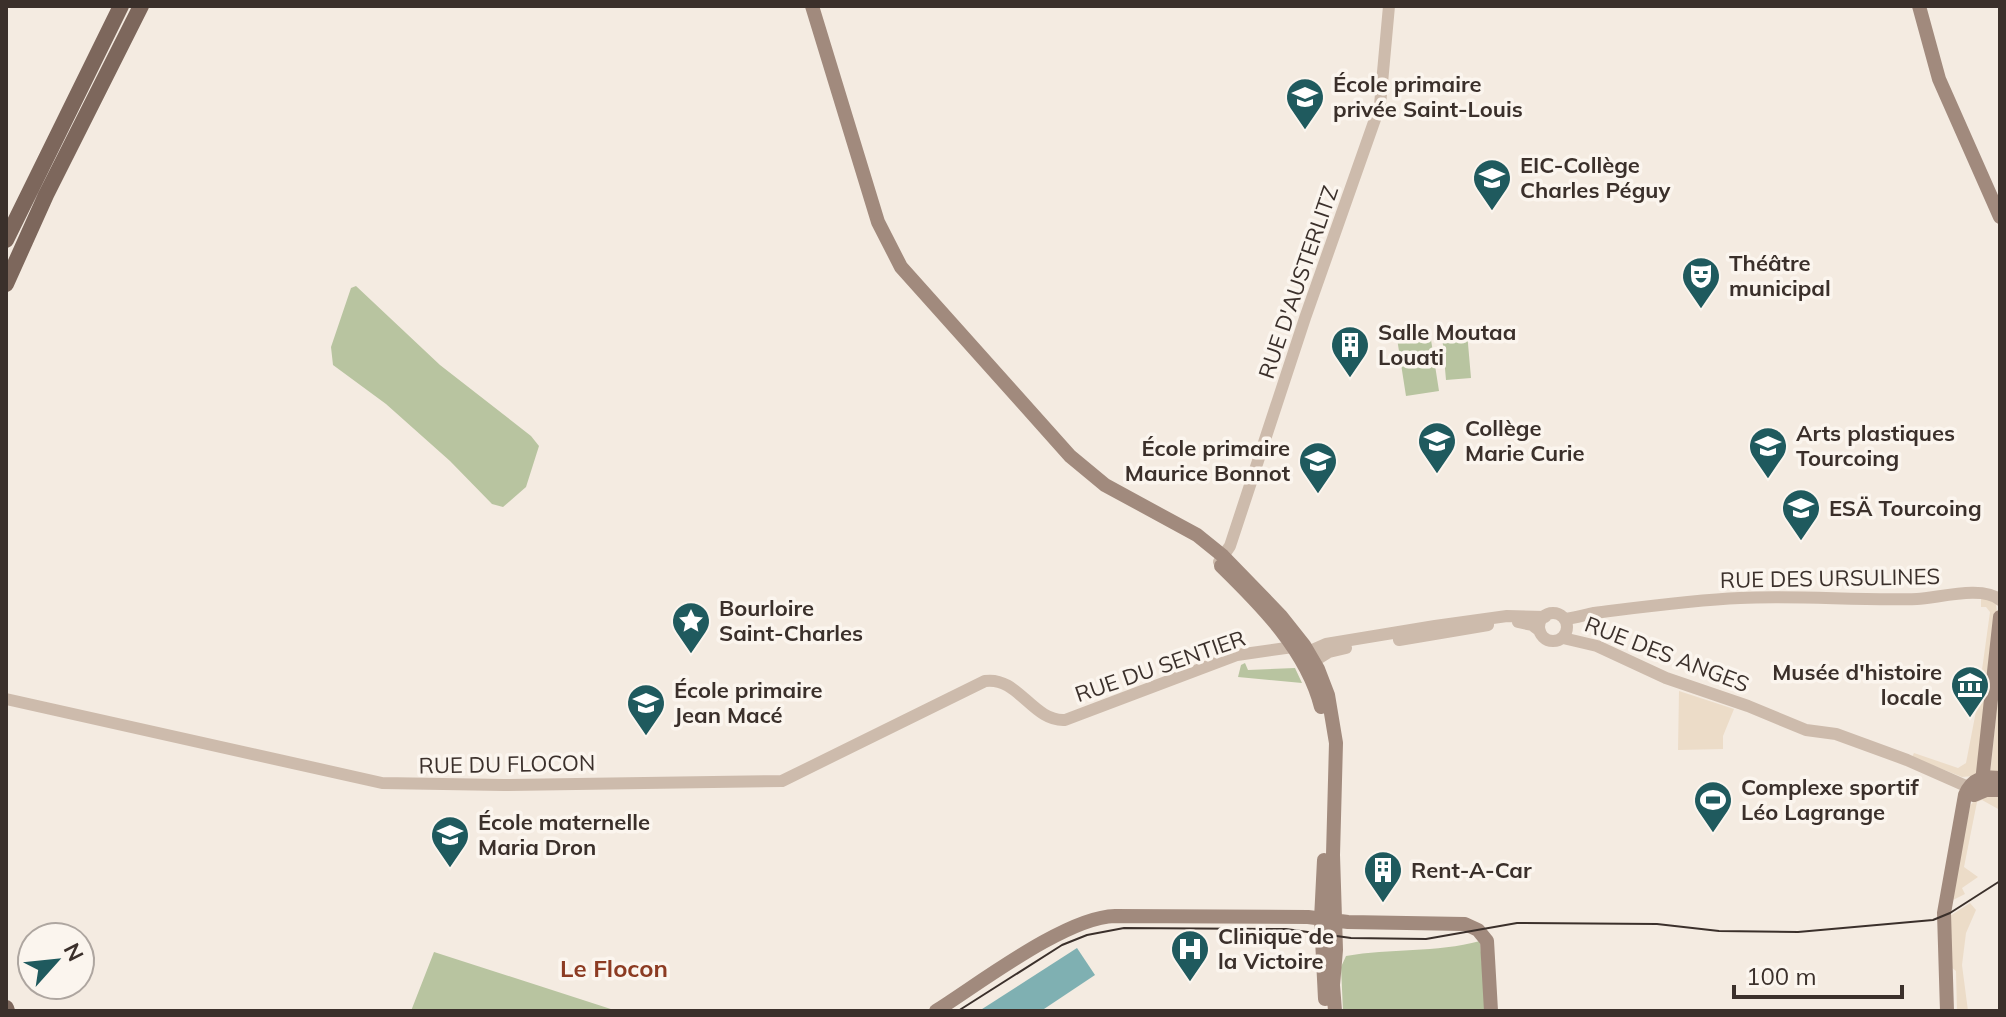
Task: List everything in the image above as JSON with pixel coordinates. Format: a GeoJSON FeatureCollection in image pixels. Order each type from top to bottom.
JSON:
{"type":"FeatureCollection","features":[{"type":"Feature","properties":{"kind":"main road"},"geometry":{"type":"LineString","coordinates":[[6,240],[121,6]]}},
{"type":"Feature","properties":{"kind":"main road"},"geometry":{"type":"LineString","coordinates":[[6,284],[46,195],[141,6]]}},
{"type":"Feature","properties":{"kind":"main road"},"geometry":{"type":"LineString","coordinates":[[812,6],[878,222],[890,249],[911,280],[1061,447],[1105,485],[1197,535],[1304,655],[1328,695],[1335,732],[1333,870],[1328,920],[1326,1011]]}},
{"type":"Feature","properties":{"kind":"main road"},"geometry":{"type":"LineString","coordinates":[[1919,6],[1939,79],[2000,217]]}},
{"type":"Feature","properties":{"kind":"main road"},"geometry":{"type":"LineString","coordinates":[[1947,1011],[1944,913],[1964,806],[1977,785],[2000,617]]}},
{"type":"Feature","properties":{"kind":"main road"},"geometry":{"type":"LineString","coordinates":[[1977,785],[2000,778]]}},
{"type":"Feature","properties":{"kind":"main road"},"geometry":{"type":"LineString","coordinates":[[1977,785],[2000,790]]}},
{"type":"Feature","properties":{"kind":"main road"},"geometry":{"type":"LineString","coordinates":[[936,1011],[1055,936],[1085,921],[1115,916],[1460,923],[1474,927],[1487,941],[1491,1011]]}},
{"type":"Feature","properties":{"kind":"main road"},"geometry":{"type":"LineString","coordinates":[[1328,920],[1335,1011]]}},
{"type":"Feature","properties":{"kind":"street","name":"RUE D'AUSTERLITZ"},"geometry":{"type":"LineString","coordinates":[[1221,560],[1234,533],[1380,105],[1389,6]]}},
{"type":"Feature","properties":{"kind":"street","name":"RUE DES URSULINES"},"geometry":{"type":"LineString","coordinates":[[1565,619],[1751,598],[1796,596],[1819,599],[1920,599],[1938,595],[1990,594],[2000,600]]}},
{"type":"Feature","properties":{"kind":"street"},"geometry":{"type":"LineString","coordinates":[[1555,614],[1565,619],[1567,628],[1563,638],[1551,641],[1524,622],[1494,623],[1462,631],[1304,655],[1331,643],[1507,616],[1545,617],[1555,614]]}},
{"type":"Feature","properties":{"kind":"street"},"geometry":{"type":"LineString","coordinates":[[1540,631],[1545,617]]}},
{"type":"Feature","properties":{"kind":"street","name":"RUE DES ANGES"},"geometry":{"type":"LineString","coordinates":[[1563,638],[1597,646],[1664,677],[1806,730],[1836,734],[1977,785]]}},
{"type":"Feature","properties":{"kind":"street","name":"RUE DU SENTIER"},"geometry":{"type":"LineString","coordinates":[[994,680],[1008,686],[1052,719],[1065,720],[1237,655],[1304,655]]}},
{"type":"Feature","properties":{"kind":"street","name":"RUE DU FLOCON"},"geometry":{"type":"LineString","coordinates":[[6,699],[382,783],[475,785],[782,781],[977,684],[994,680]]}},
{"type":"Feature","properties":{"kind":"green space"},"geometry":{"type":"Polygon","coordinates":[[[356,286],[440,365],[531,436],[539,446],[526,487],[503,507],[492,504],[450,461],[386,404],[333,365],[331,347],[351,288],[356,286]]]}},
{"type":"Feature","properties":{"kind":"green space"},"geometry":{"type":"Polygon","coordinates":[[[1429,327],[1439,391],[1406,396],[1396,332],[1429,327]]]}},
{"type":"Feature","properties":{"kind":"green space"},"geometry":{"type":"Polygon","coordinates":[[[1467,332],[1471,378],[1446,380],[1442,334],[1467,332]]]}},
{"type":"Feature","properties":{"kind":"green space"},"geometry":{"type":"Polygon","coordinates":[[[1245,663],[1248,670],[1295,668],[1302,683],[1238,677],[1241,665],[1245,663]]]}},
{"type":"Feature","properties":{"kind":"green space"},"geometry":{"type":"Polygon","coordinates":[[[1480,941],[1486,1011],[1343,1011],[1341,967],[1346,956],[1480,941]]]}},
{"type":"Feature","properties":{"kind":"green space"},"geometry":{"type":"Polygon","coordinates":[[[434,952],[617,1011],[411,1011],[434,952]]]}},
{"type":"Feature","properties":{"kind":"shaded area"},"geometry":{"type":"Polygon","coordinates":[[[1981,597],[1996,604],[1997,612],[1979,770],[1973,776],[1962,777],[1912,757],[1914,753],[1958,768],[1966,763],[1990,612],[1986,607],[1981,607],[1981,597]]]}},
{"type":"Feature","properties":{"kind":"shaded area"},"geometry":{"type":"Polygon","coordinates":[[[2000,678],[2000,775],[1990,774],[2000,678]]]}},
{"type":"Feature","properties":{"kind":"shaded area"},"geometry":{"type":"Polygon","coordinates":[[[1679,691],[1734,709],[1723,736],[1723,749],[1678,750],[1679,691]]]}},
{"type":"Feature","properties":{"kind":"shaded area"},"geometry":{"type":"Polygon","coordinates":[[[2000,794],[2000,810],[1982,800],[1977,802],[1964,867],[1978,877],[1962,888],[1965,894],[1951,901],[1970,806],[1977,797],[2000,794]]]}},
{"type":"Feature","properties":{"kind":"shaded area"},"geometry":{"type":"Polygon","coordinates":[[[1970,903],[1976,910],[1966,933],[1962,965],[1968,1011],[1957,1011],[1956,971],[1951,967],[1950,916],[1970,903]]]}},
{"type":"Feature","properties":{"kind":"water"},"geometry":{"type":"Polygon","coordinates":[[[1077,948],[1095,975],[1041,1011],[979,1011],[1077,948]]]}},
{"type":"Feature","properties":{"kind":"tram line"},"geometry":{"type":"LineString","coordinates":[[958,1011],[1062,945],[1087,935],[1124,928],[1286,929],[1351,938],[1426,939],[1517,923],[1657,924],[1719,931],[1798,932],[1933,920],[1950,913],[2000,881]]}},
{"type":"Feature","properties":{"kind":"place","name":"École primaire privée Saint-Louis"},"geometry":{"type":"Point","coordinates":[1305,131]}},
{"type":"Feature","properties":{"kind":"place","name":"EIC-Collège Charles Péguy"},"geometry":{"type":"Point","coordinates":[1492,212]}},
{"type":"Feature","properties":{"kind":"place","name":"Théâtre municipal"},"geometry":{"type":"Point","coordinates":[1701,310]}},
{"type":"Feature","properties":{"kind":"place","name":"Salle Moutaa Louati"},"geometry":{"type":"Point","coordinates":[1350,379]}},
{"type":"Feature","properties":{"kind":"place","name":"Collège Marie Curie"},"geometry":{"type":"Point","coordinates":[1437,475]}},
{"type":"Feature","properties":{"kind":"place","name":"Arts plastiques Tourcoing"},"geometry":{"type":"Point","coordinates":[1768,480]}},
{"type":"Feature","properties":{"kind":"place","name":"École primaire Maurice Bonnot"},"geometry":{"type":"Point","coordinates":[1318,495]}},
{"type":"Feature","properties":{"kind":"place","name":"ESÄ Tourcoing"},"geometry":{"type":"Point","coordinates":[1801,542]}},
{"type":"Feature","properties":{"kind":"place","name":"Bourloire Saint-Charles"},"geometry":{"type":"Point","coordinates":[691,655]}},
{"type":"Feature","properties":{"kind":"place","name":"Musée d'histoire locale"},"geometry":{"type":"Point","coordinates":[1970,719]}},
{"type":"Feature","properties":{"kind":"place","name":"École primaire Jean Macé"},"geometry":{"type":"Point","coordinates":[646,737]}},
{"type":"Feature","properties":{"kind":"place","name":"Complexe sportif Léo Lagrange"},"geometry":{"type":"Point","coordinates":[1713,834]}},
{"type":"Feature","properties":{"kind":"place","name":"École maternelle Maria Dron"},"geometry":{"type":"Point","coordinates":[450,869]}},
{"type":"Feature","properties":{"kind":"place","name":"Rent-A-Car"},"geometry":{"type":"Point","coordinates":[1383,904]}},
{"type":"Feature","properties":{"kind":"place","name":"Clinique de la Victoire"},"geometry":{"type":"Point","coordinates":[1190,983]}},
{"type":"Feature","properties":{"kind":"district","name":"Le Flocon"},"geometry":{"type":"Point","coordinates":[614,969]}}]}
